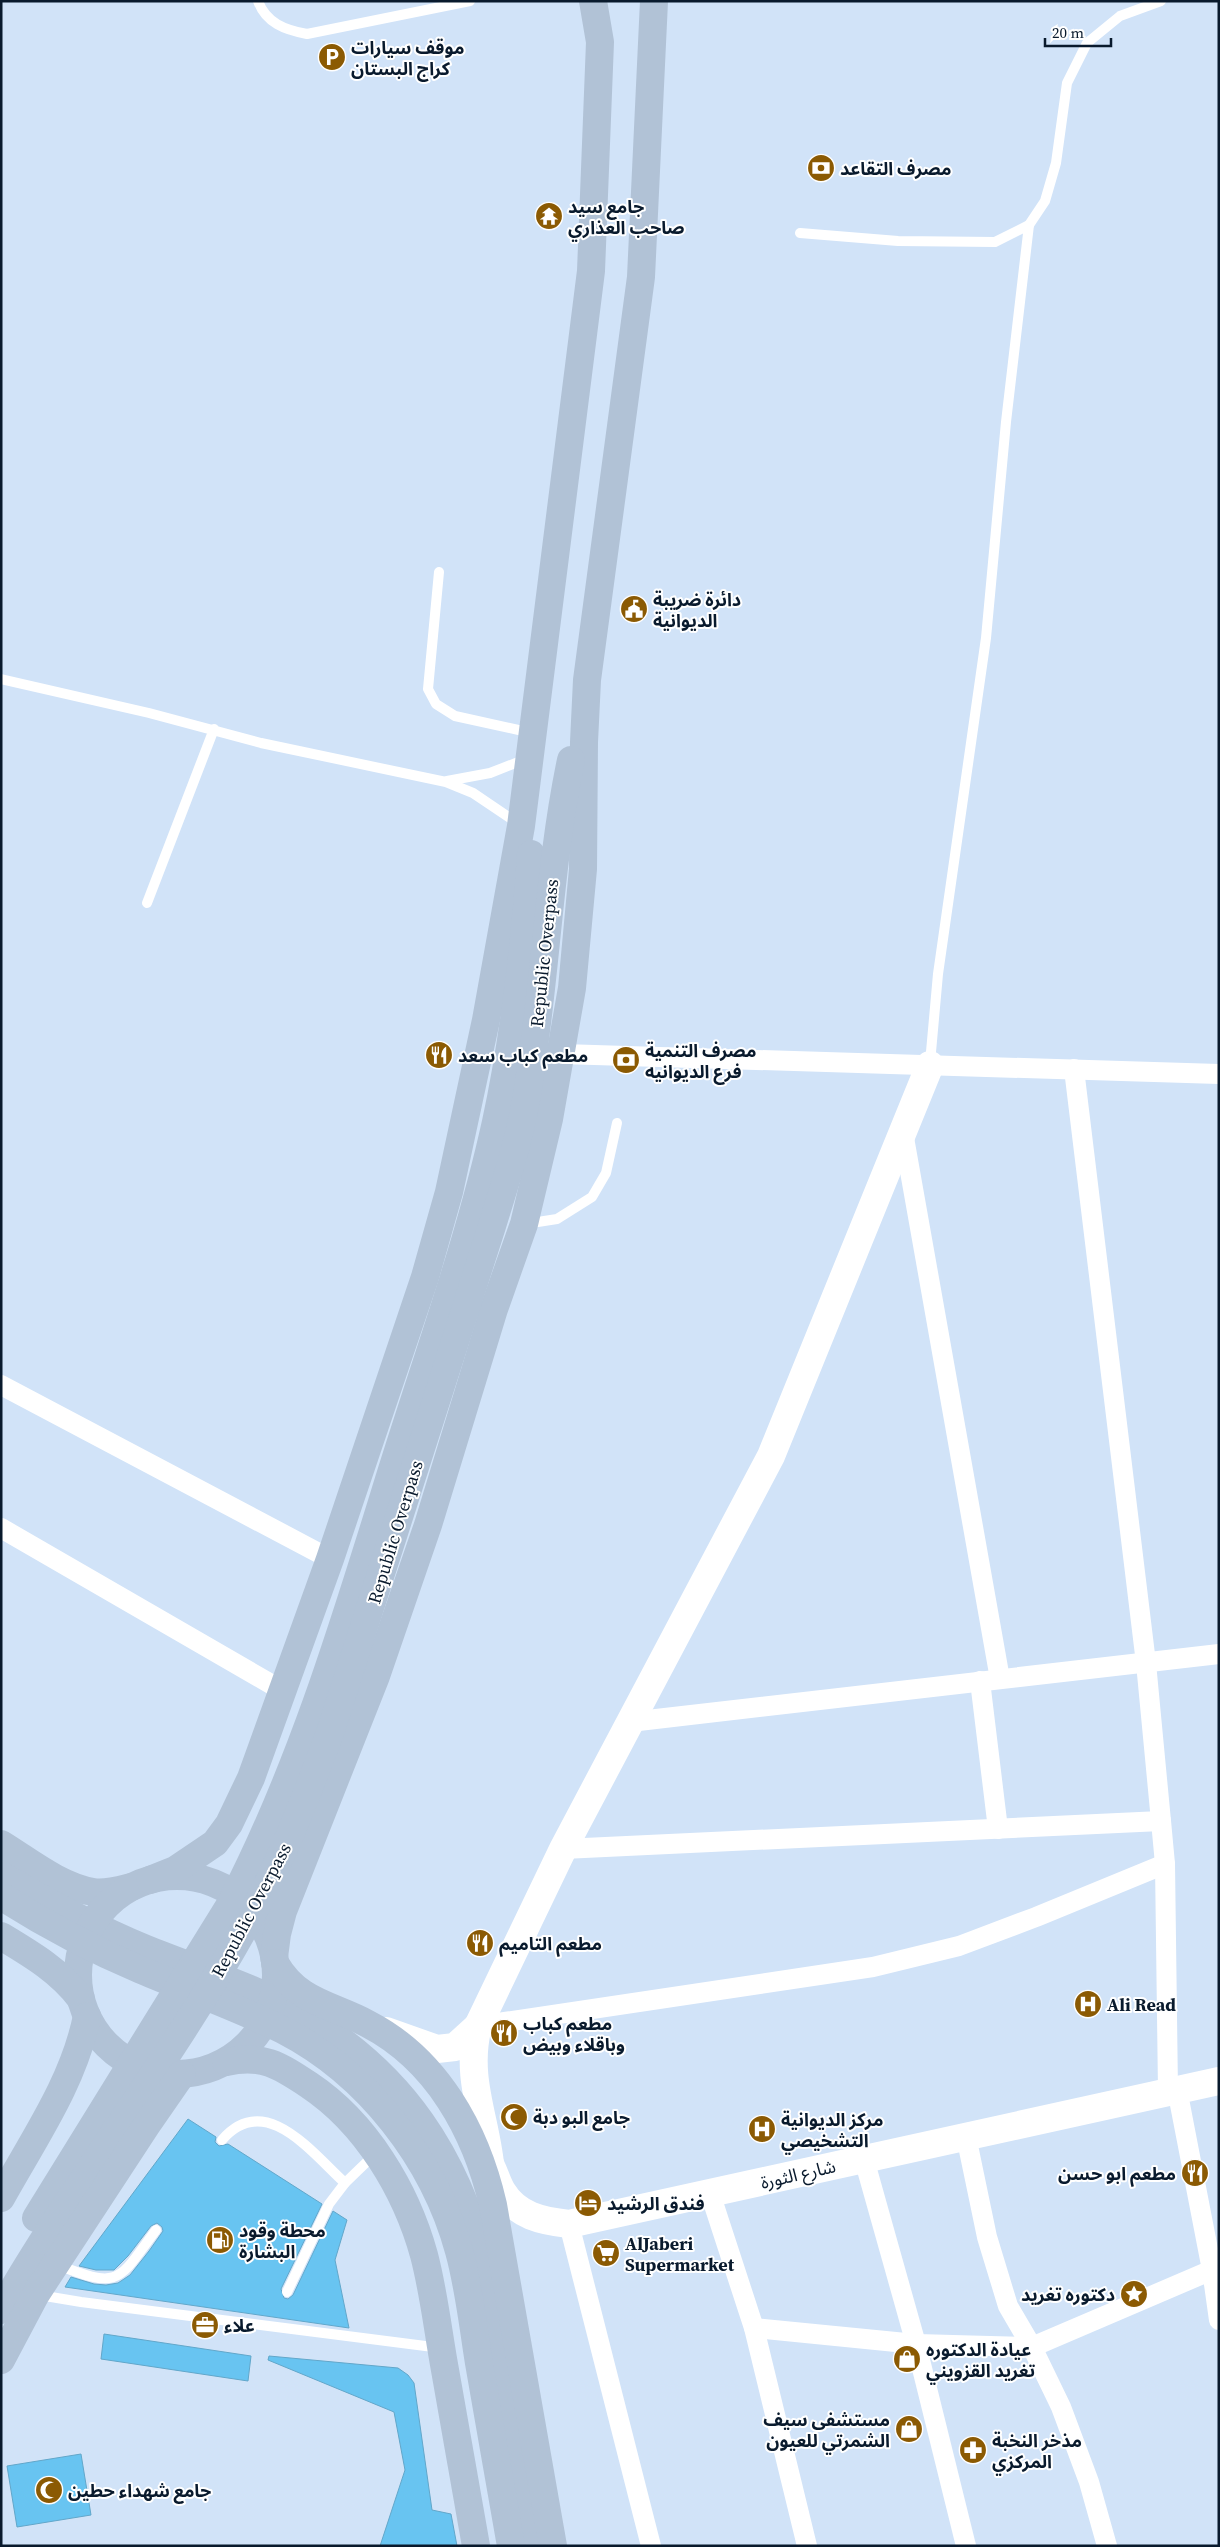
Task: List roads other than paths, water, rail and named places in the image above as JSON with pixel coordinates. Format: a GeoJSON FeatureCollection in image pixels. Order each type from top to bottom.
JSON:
{"type":"FeatureCollection","features":[{"type":"Feature","properties":{"kind":"main road"},"geometry":{"type":"LineString","coordinates":[[1,2198],[68,2077],[79,2050],[84,2008],[79,1966],[87,1934],[106,1906],[141,1883],[175,1870],[215,1843],[229,1824],[251,1778],[284,1691],[330,1559],[425,1278],[449,1192],[486,1020],[521,826],[534,737],[591,271],[600,42],[594,1]]}},
{"type":"Feature","properties":{"kind":"main road"},"geometry":{"type":"LineString","coordinates":[[226,2062],[252,2041],[265,2020],[274,1996],[277,1934],[283,1911],[376,1676],[428,1525],[494,1310],[524,1224],[562,1054],[573,978],[583,869],[584,742],[587,680],[641,277],[654,1]]}},
{"type":"Feature","properties":{"kind":"main road","name":"Republic Overpass"},"geometry":{"type":"LineString","coordinates":[[1,2272],[230,1903],[258,1850],[285,1788],[315,1708],[454,1278],[472,1213],[495,1124],[539,906],[554,851],[587,680]]}},
{"type":"Feature","properties":{"kind":"main road","name":"Republic Overpass"},"geometry":{"type":"LineString","coordinates":[[1,2310],[54,2223],[179,2037],[245,1927],[273,1874],[300,1813],[330,1732],[372,1606],[492,1226],[516,1143],[527,1095],[539,906],[534,737]]}},
{"type":"Feature","properties":{"kind":"main road"},"geometry":{"type":"LineString","coordinates":[[1,1844],[48,1874],[93,1892],[186,1877],[221,1886],[250,1909],[261,1923],[284,1980],[299,1992],[366,2023],[413,2054],[445,2092],[470,2134],[483,2165],[493,2205],[554,2546]]}},
{"type":"Feature","properties":{"kind":"main road"},"geometry":{"type":"LineString","coordinates":[[1,1874],[43,1899],[107,1932],[275,2001],[304,2015],[354,2049],[376,2068],[416,2113],[450,2167],[476,2231],[484,2264],[532,2546]]}},
{"type":"Feature","properties":{"kind":"main road"},"geometry":{"type":"LineString","coordinates":[[1,1896],[101,1952],[286,2032],[334,2064],[370,2096],[396,2125],[432,2181],[451,2224],[459,2251],[511,2546]]}},
{"type":"Feature","properties":{"kind":"main road"},"geometry":{"type":"LineString","coordinates":[[1,1936],[51,1968],[68,1983],[106,2044],[133,2064],[166,2073],[182,2074],[246,2058],[265,2060],[289,2072],[315,2090],[354,2125],[375,2153],[393,2182],[416,2229],[430,2279],[476,2546]]}},
{"type":"Feature","properties":{"kind":"main road"},"geometry":{"type":"LineString","coordinates":[[1,2360],[36,2294],[182,2074]]}},
{"type":"Feature","properties":{"kind":"street"},"geometry":{"type":"LineString","coordinates":[[562,1054],[1219,1074]]}},
{"type":"Feature","properties":{"kind":"street"},"geometry":{"type":"LineString","coordinates":[[493,2205],[491,2164],[472,2068],[473,2045],[478,2026],[564,1849],[771,1456],[930,1065]]}},
{"type":"Feature","properties":{"kind":"street"},"geometry":{"type":"LineString","coordinates":[[1074,1069],[1146,1663],[1165,1864],[1172,2090],[1212,2270],[1219,2320]]}},
{"type":"Feature","properties":{"kind":"street"},"geometry":{"type":"LineString","coordinates":[[903,1132],[1000,1679]]}},
{"type":"Feature","properties":{"kind":"street"},"geometry":{"type":"LineString","coordinates":[[1,1385],[330,1559]]}},
{"type":"Feature","properties":{"kind":"street"},"geometry":{"type":"LineString","coordinates":[[1,1528],[284,1691]]}},
{"type":"Feature","properties":{"kind":"street"},"geometry":{"type":"LineString","coordinates":[[630,1722],[1219,1654]]}},
{"type":"Feature","properties":{"kind":"street"},"geometry":{"type":"LineString","coordinates":[[980,1681],[998,1829]]}},
{"type":"Feature","properties":{"kind":"street"},"geometry":{"type":"LineString","coordinates":[[564,1849],[1161,1821]]}},
{"type":"Feature","properties":{"kind":"street"},"geometry":{"type":"LineString","coordinates":[[366,2023],[410,2041],[437,2049],[455,2047],[478,2026],[873,1967],[959,1946],[1036,1918],[1165,1864]]}},
{"type":"Feature","properties":{"kind":"street","name":"شارع الثورة"},"geometry":{"type":"LineString","coordinates":[[491,2164],[502,2190],[518,2209],[543,2221],[569,2224],[1219,2081]]}},
{"type":"Feature","properties":{"kind":"street"},"geometry":{"type":"LineString","coordinates":[[470,2134],[491,2164]]}},
{"type":"Feature","properties":{"kind":"street"},"geometry":{"type":"LineString","coordinates":[[966,2136],[987,2238],[1008,2306],[1032,2346],[1061,2407],[1083,2465],[1107,2546]]}},
{"type":"Feature","properties":{"kind":"street"},"geometry":{"type":"LineString","coordinates":[[864,2159],[916,2344],[966,2546]]}},
{"type":"Feature","properties":{"kind":"street"},"geometry":{"type":"LineString","coordinates":[[710,2193],[754,2328],[807,2546]]}},
{"type":"Feature","properties":{"kind":"street"},"geometry":{"type":"LineString","coordinates":[[569,2224],[651,2546]]}},
{"type":"Feature","properties":{"kind":"street"},"geometry":{"type":"LineString","coordinates":[[754,2328],[916,2344],[1032,2346],[1047,2342],[1212,2270]]}},
{"type":"Feature","properties":{"kind":"lane"},"geometry":{"type":"LineString","coordinates":[[258,1],[270,21],[286,31],[307,34],[470,1]]}},
{"type":"Feature","properties":{"kind":"lane"},"geometry":{"type":"LineString","coordinates":[[930,1065],[938,974],[986,638],[1007,412],[1029,225],[1045,201],[1056,163],[1067,83],[1087,43],[1120,16],[1161,1]]}},
{"type":"Feature","properties":{"kind":"lane"},"geometry":{"type":"LineString","coordinates":[[800,233],[898,241],[995,242],[1029,225]]}},
{"type":"Feature","properties":{"kind":"lane"},"geometry":{"type":"LineString","coordinates":[[440,572],[428,689],[436,704],[455,716],[534,737]]}},
{"type":"Feature","properties":{"kind":"lane"},"geometry":{"type":"LineString","coordinates":[[1,679],[214,729],[262,743],[446,782],[473,793],[521,826]]}},
{"type":"Feature","properties":{"kind":"lane"},"geometry":{"type":"LineString","coordinates":[[146,903],[214,729]]}},
{"type":"Feature","properties":{"kind":"lane"},"geometry":{"type":"LineString","coordinates":[[446,782],[490,773],[534,737]]}},
{"type":"Feature","properties":{"kind":"lane"},"geometry":{"type":"LineString","coordinates":[[524,1224],[557,1219],[592,1197],[606,1173],[617,1123]]}},
{"type":"Feature","properties":{"kind":"lane"},"geometry":{"type":"LineString","coordinates":[[222,2140],[234,2128],[245,2123],[268,2122],[289,2132],[345,2183]]}},
{"type":"Feature","properties":{"kind":"lane"},"geometry":{"type":"LineString","coordinates":[[287,2292],[324,2212],[345,2183],[375,2153]]}},
{"type":"Feature","properties":{"kind":"lane"},"geometry":{"type":"LineString","coordinates":[[57,2264],[96,2279],[108,2280],[125,2270],[156,2230]]}},
{"type":"Feature","properties":{"kind":"lane"},"geometry":{"type":"LineString","coordinates":[[1,2287],[81,2302],[441,2348]]}},
{"type":"Feature","properties":{"kind":"place","name":"موقف سيارات كراج البستان"},"geometry":{"type":"Point","coordinates":[332,57]}},
{"type":"Feature","properties":{"kind":"place","name":"مصرف التقاعد"},"geometry":{"type":"Point","coordinates":[821,168]}},
{"type":"Feature","properties":{"kind":"place","name":"جامع سيد صاحب العذاري"},"geometry":{"type":"Point","coordinates":[549,216]}},
{"type":"Feature","properties":{"kind":"place","name":"دائرة ضريبة الديوانية"},"geometry":{"type":"Point","coordinates":[634,609]}},
{"type":"Feature","properties":{"kind":"place","name":"مطعم كباب سعد"},"geometry":{"type":"Point","coordinates":[439,1055]}},
{"type":"Feature","properties":{"kind":"place","name":"مصرف التنمية فرع الديوانيه"},"geometry":{"type":"Point","coordinates":[626,1060]}},
{"type":"Feature","properties":{"kind":"place","name":"مطعم التاميم"},"geometry":{"type":"Point","coordinates":[480,1943]}},
{"type":"Feature","properties":{"kind":"place","name":"Ali Read"},"geometry":{"type":"Point","coordinates":[1088,2004]}},
{"type":"Feature","properties":{"kind":"place","name":"مطعم كباب وباقلاء وبيض"},"geometry":{"type":"Point","coordinates":[504,2033]}},
{"type":"Feature","properties":{"kind":"place","name":"جامع البو دبة"},"geometry":{"type":"Point","coordinates":[514,2117]}},
{"type":"Feature","properties":{"kind":"place","name":"مركز الديوانية التشخيصي"},"geometry":{"type":"Point","coordinates":[762,2129]}},
{"type":"Feature","properties":{"kind":"place","name":"مطعم ابو حسن"},"geometry":{"type":"Point","coordinates":[1195,2173]}},
{"type":"Feature","properties":{"kind":"place","name":"فندق الرشيد"},"geometry":{"type":"Point","coordinates":[588,2203]}},
{"type":"Feature","properties":{"kind":"place","name":"محطة وقود البشارة"},"geometry":{"type":"Point","coordinates":[220,2240]}},
{"type":"Feature","properties":{"kind":"place","name":"AlJaberi Supermarket"},"geometry":{"type":"Point","coordinates":[606,2253]}},
{"type":"Feature","properties":{"kind":"place","name":"دكتوره تغريد"},"geometry":{"type":"Point","coordinates":[1134,2294]}},
{"type":"Feature","properties":{"kind":"place","name":"علاء"},"geometry":{"type":"Point","coordinates":[205,2325]}},
{"type":"Feature","properties":{"kind":"place","name":"عيادة الدكتوره تغريد القزويني"},"geometry":{"type":"Point","coordinates":[907,2359]}},
{"type":"Feature","properties":{"kind":"place","name":"مستشفى سيف الشمرتي للعيون"},"geometry":{"type":"Point","coordinates":[909,2429]}},
{"type":"Feature","properties":{"kind":"place","name":"مذخر النخبة المركزي"},"geometry":{"type":"Point","coordinates":[973,2450]}},
{"type":"Feature","properties":{"kind":"place","name":"جامع شهداء حطين"},"geometry":{"type":"Point","coordinates":[49,2490]}}]}
